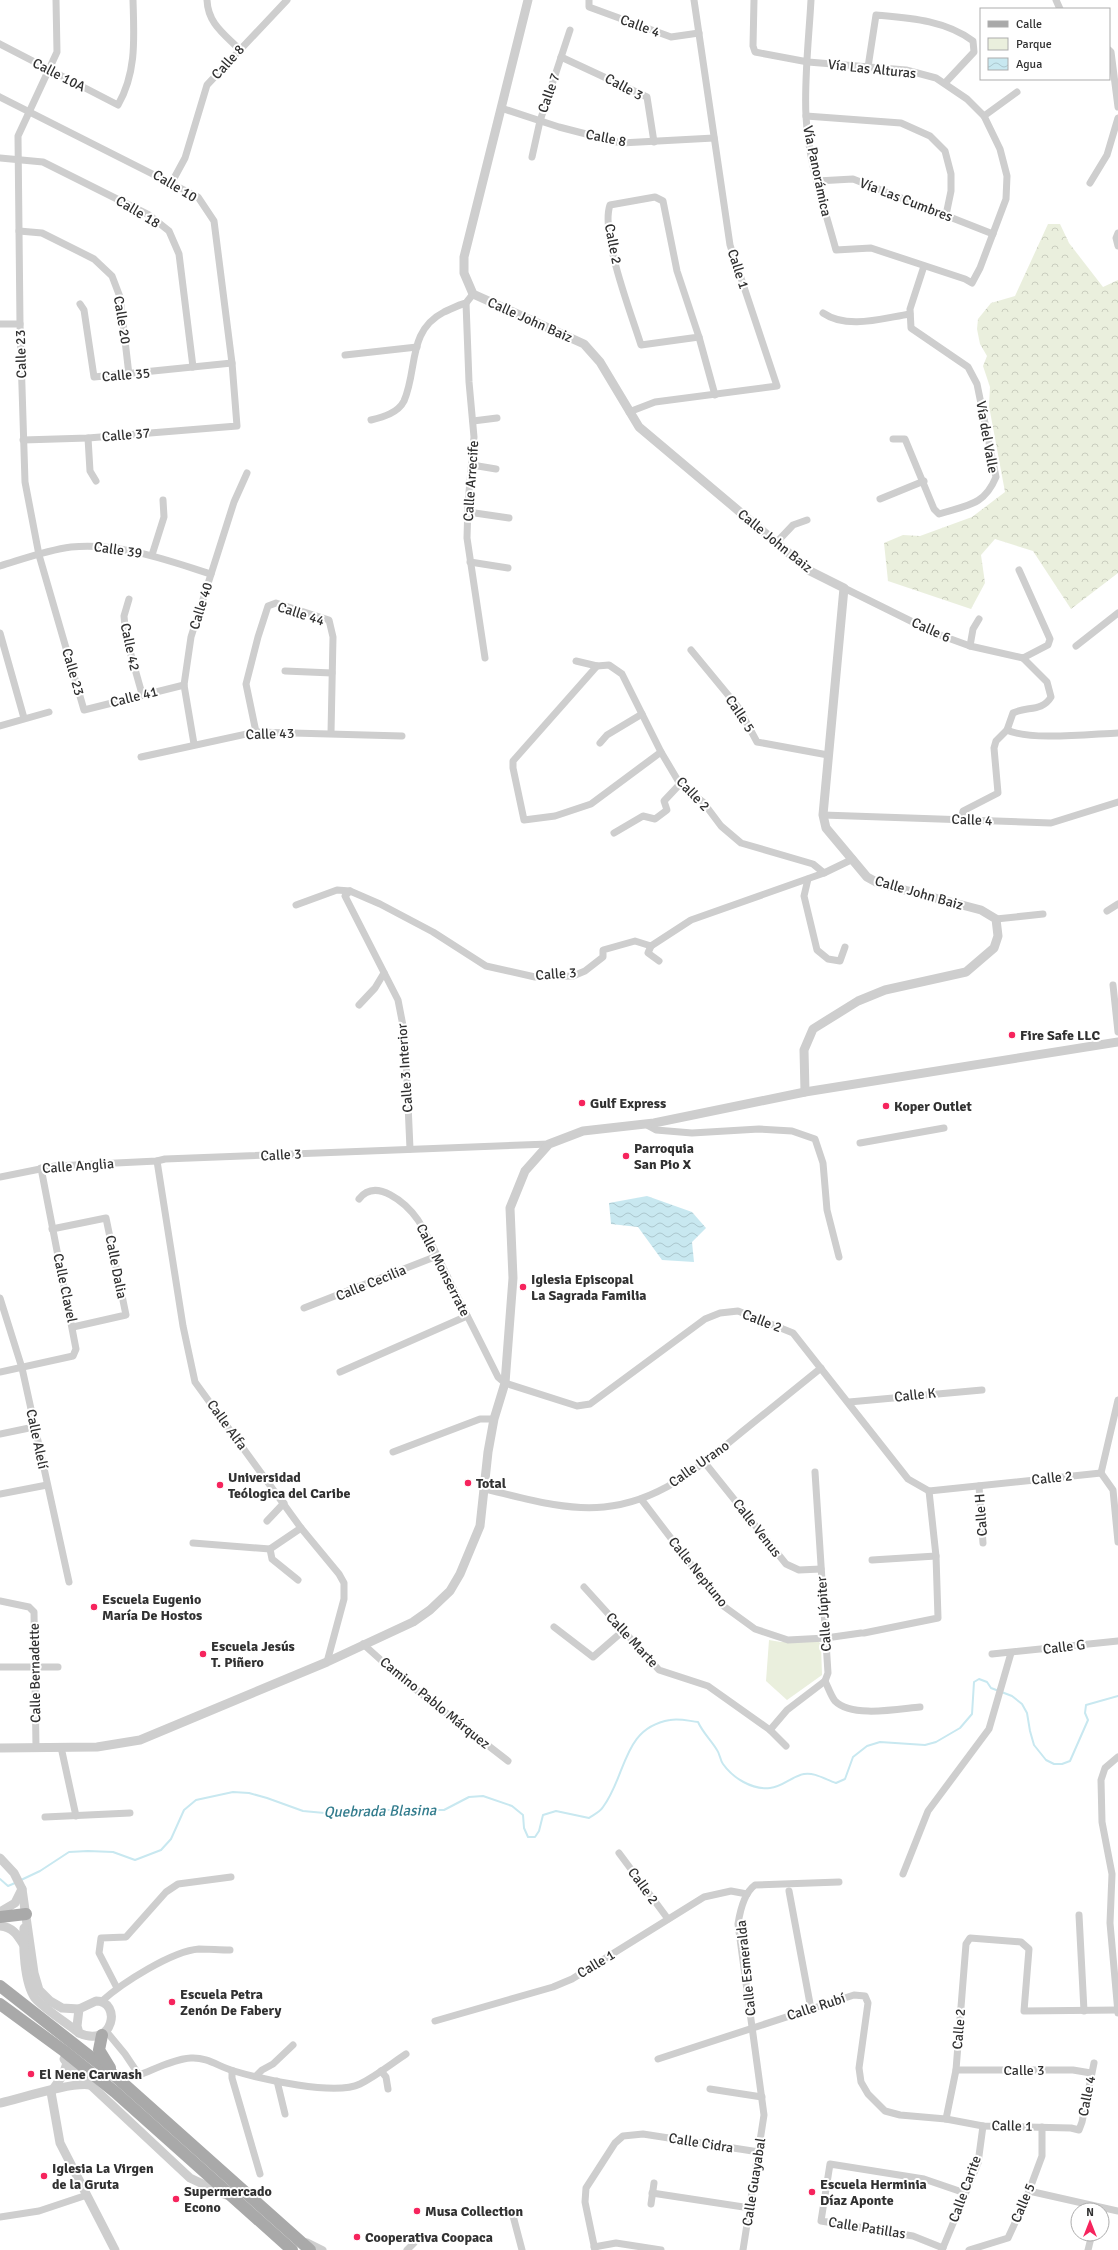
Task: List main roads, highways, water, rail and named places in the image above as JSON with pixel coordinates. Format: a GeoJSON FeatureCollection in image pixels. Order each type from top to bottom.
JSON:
{"type":"FeatureCollection","features":[{"type":"Feature","properties":{"kind":"main road"},"geometry":{"type":"LineString","coordinates":[[0,1917],[26,1914]]}},
{"type":"Feature","properties":{"kind":"main road"},"geometry":{"type":"LineString","coordinates":[[0,1986],[114,2076],[310,2250]]}},
{"type":"Feature","properties":{"kind":"main road"},"geometry":{"type":"LineString","coordinates":[[0,2004],[115,2092],[292,2250]]}},
{"type":"Feature","properties":{"kind":"main road"},"geometry":{"type":"LineString","coordinates":[[104,2033],[99,2050],[114,2076]]}},
{"type":"Feature","properties":{"kind":"water"},"geometry":{"type":"Polygon","coordinates":[[[647,1196],[692,1212],[706,1228],[692,1242],[694,1262],[662,1260],[638,1227],[611,1224],[609,1203],[647,1196]]]}},
{"type":"Feature","properties":{"kind":"waterway","name":"Quebrada Blasina"},"geometry":{"type":"LineString","coordinates":[[21,1880],[40,1871],[69,1852],[113,1852],[135,1860],[161,1850],[171,1839],[184,1810],[196,1800],[233,1792],[249,1793],[303,1811],[346,1815],[373,1810],[444,1810],[469,1797],[483,1796],[512,1806],[523,1815],[524,1828],[528,1837],[535,1837],[539,1831],[543,1815],[556,1811],[589,1818],[600,1810],[611,1794],[634,1743],[643,1732],[654,1725],[673,1719],[698,1722],[702,1730],[715,1746],[727,1769],[732,1774],[750,1785],[763,1788],[775,1787],[804,1774],[816,1775],[836,1783],[845,1779],[853,1757],[867,1746],[880,1742],[925,1745],[936,1742],[960,1728],[972,1714],[974,1682],[979,1679],[987,1682],[991,1688],[1012,1696],[1022,1704],[1027,1713],[1034,1745],[1046,1760],[1054,1764],[1062,1764],[1070,1761],[1088,1720],[1085,1713],[1086,1705],[1118,1696]]}},
{"type":"Feature","properties":{"kind":"waterway","name":"Quebrada Blasina"},"geometry":{"type":"LineString","coordinates":[[0,1879],[8,1886],[15,1883]]}},
{"type":"Feature","properties":{"kind":"place","name":"Fire Safe LLC"},"geometry":{"type":"Point","coordinates":[1012,1035]}},
{"type":"Feature","properties":{"kind":"place","name":"Gulf Express"},"geometry":{"type":"Point","coordinates":[582,1103]}},
{"type":"Feature","properties":{"kind":"place","name":"Koper Outlet"},"geometry":{"type":"Point","coordinates":[886,1106]}},
{"type":"Feature","properties":{"kind":"place","name":"Parroquia San Pio X"},"geometry":{"type":"Point","coordinates":[626,1156]}},
{"type":"Feature","properties":{"kind":"place","name":"Iglesia Episcopal La Sagrada Familia"},"geometry":{"type":"Point","coordinates":[523,1287]}},
{"type":"Feature","properties":{"kind":"place","name":"Total"},"geometry":{"type":"Point","coordinates":[468,1483]}},
{"type":"Feature","properties":{"kind":"place","name":"Universidad Teólogica del Caribe"},"geometry":{"type":"Point","coordinates":[220,1485]}},
{"type":"Feature","properties":{"kind":"place","name":"Escuela Eugenio María De Hostos"},"geometry":{"type":"Point","coordinates":[94,1607]}},
{"type":"Feature","properties":{"kind":"place","name":"Escuela Jesús T. Piñero"},"geometry":{"type":"Point","coordinates":[203,1654]}},
{"type":"Feature","properties":{"kind":"place","name":"Escuela Petra Zenón De Fabery"},"geometry":{"type":"Point","coordinates":[172,2002]}},
{"type":"Feature","properties":{"kind":"place","name":"El Nene Carwash"},"geometry":{"type":"Point","coordinates":[31,2074]}},
{"type":"Feature","properties":{"kind":"place","name":"Iglesia La Virgen de la Gruta"},"geometry":{"type":"Point","coordinates":[44,2176]}},
{"type":"Feature","properties":{"kind":"place","name":"Escuela Herminia Díaz Aponte"},"geometry":{"type":"Point","coordinates":[812,2192]}},
{"type":"Feature","properties":{"kind":"place","name":"Supermercado Econo"},"geometry":{"type":"Point","coordinates":[176,2199]}},
{"type":"Feature","properties":{"kind":"place","name":"Musa Collection"},"geometry":{"type":"Point","coordinates":[417,2211]}},
{"type":"Feature","properties":{"kind":"place","name":"Cooperativa Coopaca"},"geometry":{"type":"Point","coordinates":[357,2237]}}]}
